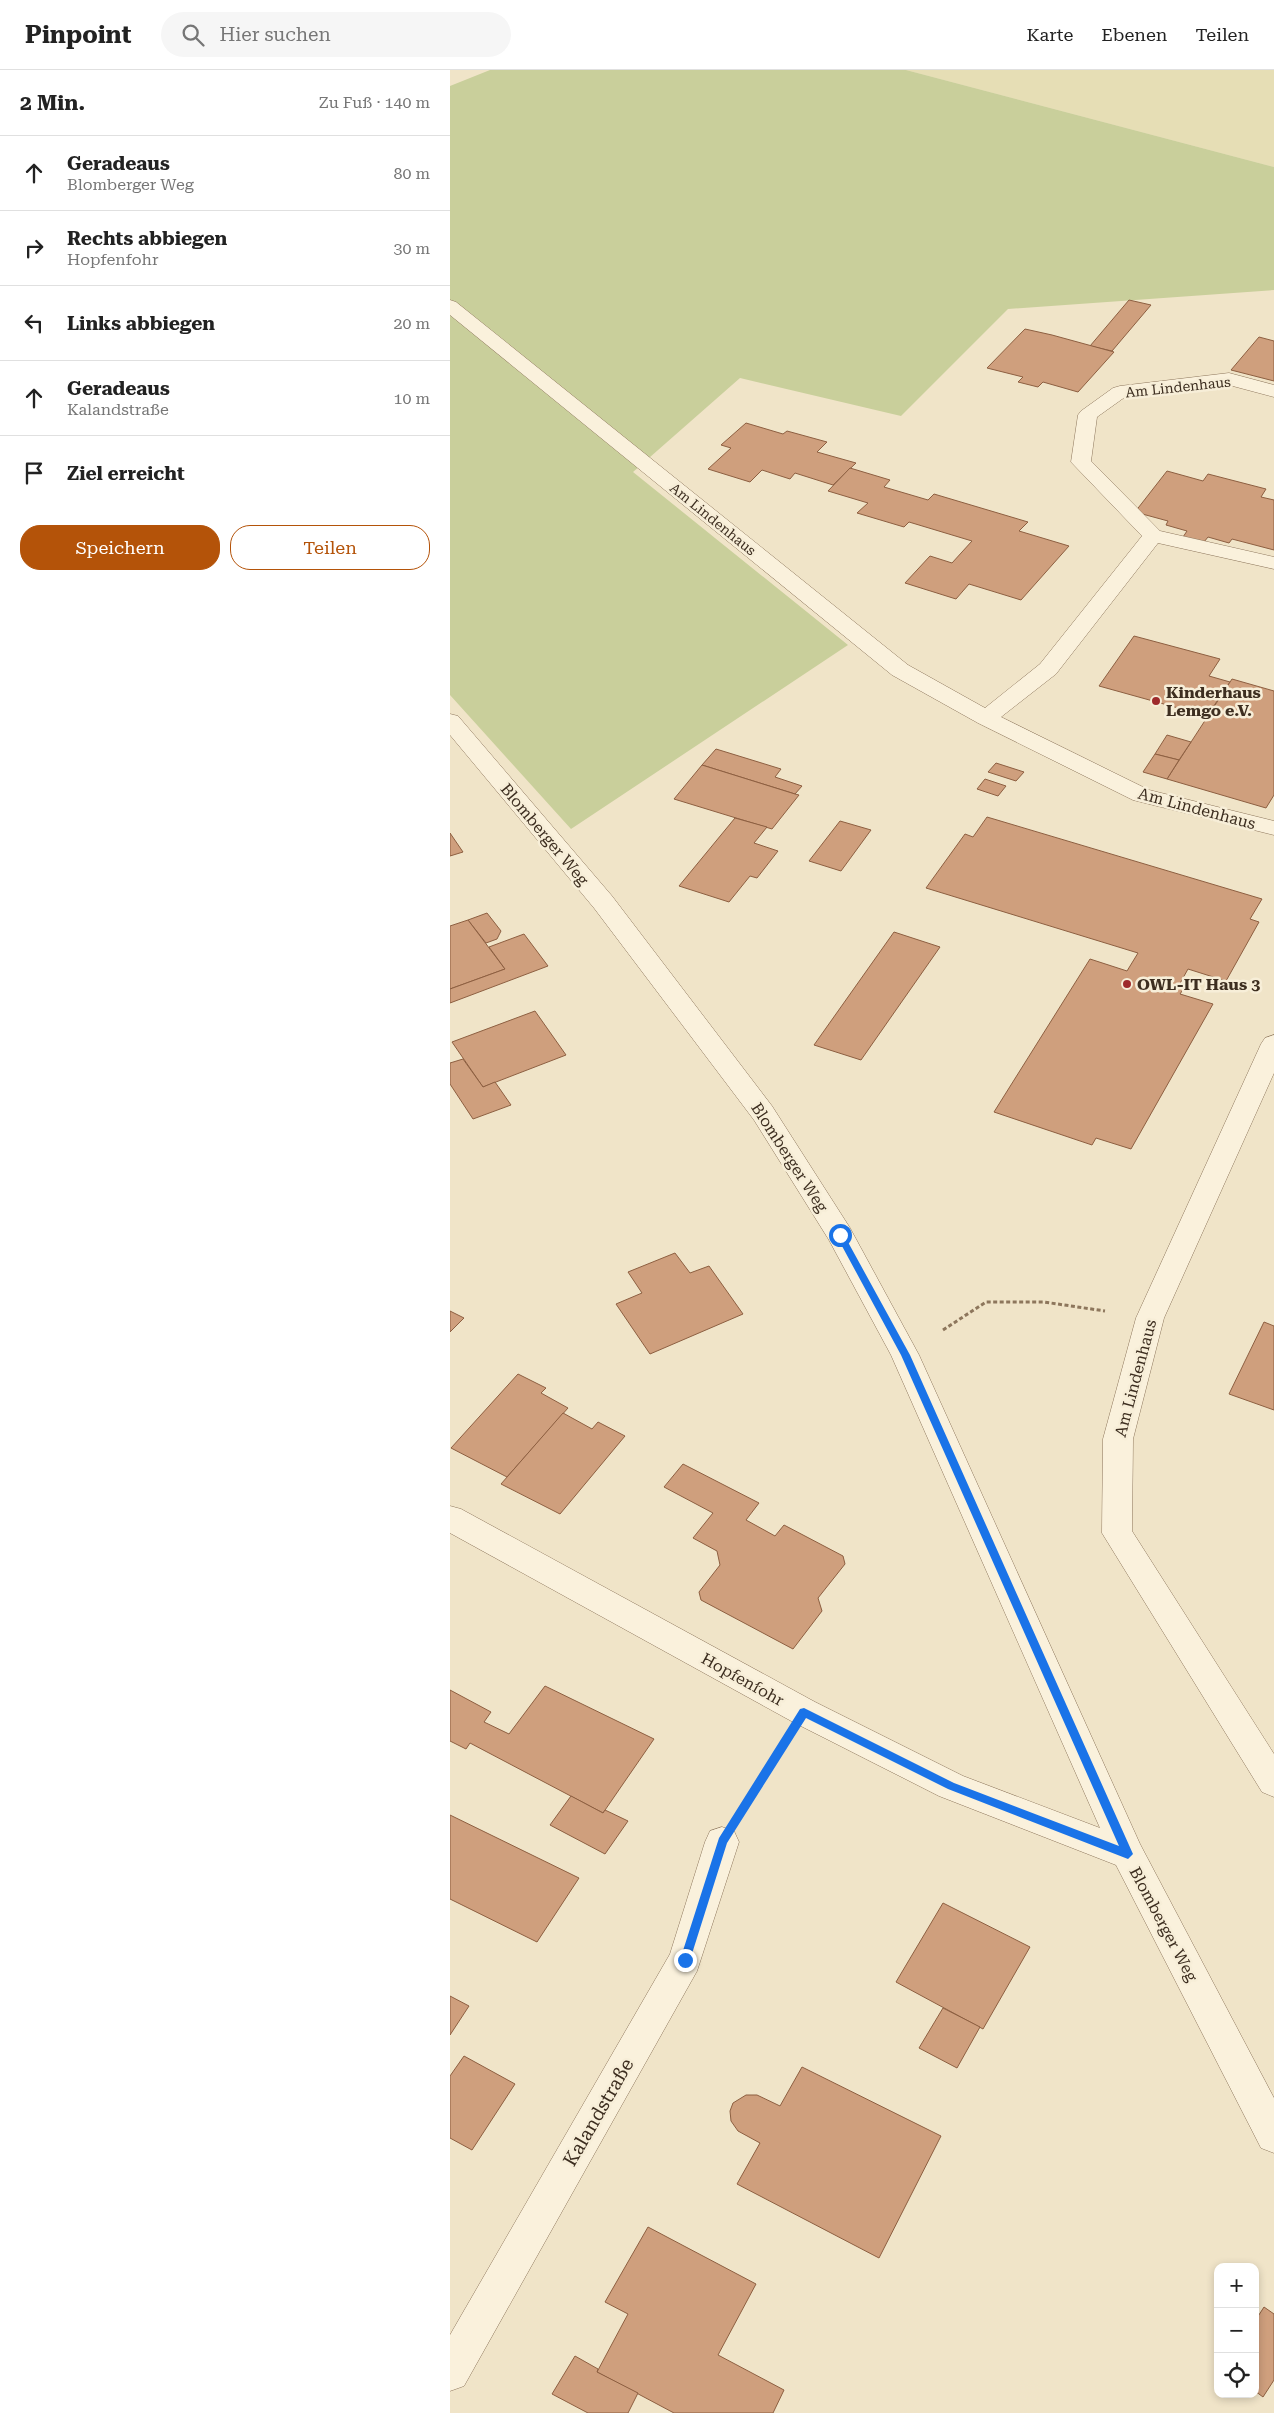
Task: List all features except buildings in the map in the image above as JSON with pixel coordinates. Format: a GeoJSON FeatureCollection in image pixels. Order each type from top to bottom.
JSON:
{"type":"FeatureCollection","features":[{"type":"Feature","properties":{"kind":"street","name":"Am Lindenhaus"},"geometry":{"type":"LineString","coordinates":[[450,306],[900,670],[986,718],[1141,795],[1274,828]]}},
{"type":"Feature","properties":{"kind":"street","name":"Am Lindenhaus"},"geometry":{"type":"LineString","coordinates":[[1153,536],[1081,462],[1088,415],[1120,392],[1229,380],[1274,391]]}},
{"type":"Feature","properties":{"kind":"street"},"geometry":{"type":"LineString","coordinates":[[986,718],[1048,669],[1153,536],[1274,563]]}},
{"type":"Feature","properties":{"kind":"street","name":"Blomberger Weg"},"geometry":{"type":"LineString","coordinates":[[457,729],[603,902],[763,1113],[840,1235],[905,1355],[1128,1854],[1274,2135]]}},
{"type":"Feature","properties":{"kind":"street","name":"Am Lindenhaus"},"geometry":{"type":"LineString","coordinates":[[1274,1044],[1150,1318],[1118,1439],[1117,1533],[1274,1782]]}},
{"type":"Feature","properties":{"kind":"street","name":"Hopfenfohr"},"geometry":{"type":"LineString","coordinates":[[450,1518],[804,1712],[951,1786],[1128,1854]]}},
{"type":"Feature","properties":{"kind":"street","name":"Kalandstraße"},"geometry":{"type":"LineString","coordinates":[[450,2372],[685,1960],[722,1842]]}},
{"type":"Feature","properties":{"kind":"path"},"geometry":{"type":"LineString","coordinates":[[905,1355],[986,1302],[1044,1302],[1150,1318]]}},
{"type":"Feature","properties":{"kind":"path"},"geometry":{"type":"LineString","coordinates":[[722,1842],[804,1712]]}},
{"type":"Feature","properties":{"kind":"shaded area"},"geometry":{"type":"Polygon","coordinates":[[[906,70],[1274,70],[1274,167],[906,70]]]}},
{"type":"Feature","properties":{"kind":"green space"},"geometry":{"type":"Polygon","coordinates":[[[490,70],[906,70],[1274,167],[1274,290],[1008,309],[901,416],[740,378],[633,472],[848,645],[571,829],[450,695],[450,86],[490,70]]]}},
{"type":"Feature","properties":{"kind":"place","name":"Kinderhaus Lemgo e.V."},"geometry":{"type":"Point","coordinates":[1156,701]}},
{"type":"Feature","properties":{"kind":"place","name":"OWL-IT Haus 3"},"geometry":{"type":"Point","coordinates":[1127,984]}},
{"type":"Feature","properties":{"kind":"route"},"geometry":{"type":"LineString","coordinates":[[685,1960],[722,1842],[804,1712],[951,1786],[1128,1854],[905,1355],[840,1235]]}}]}
